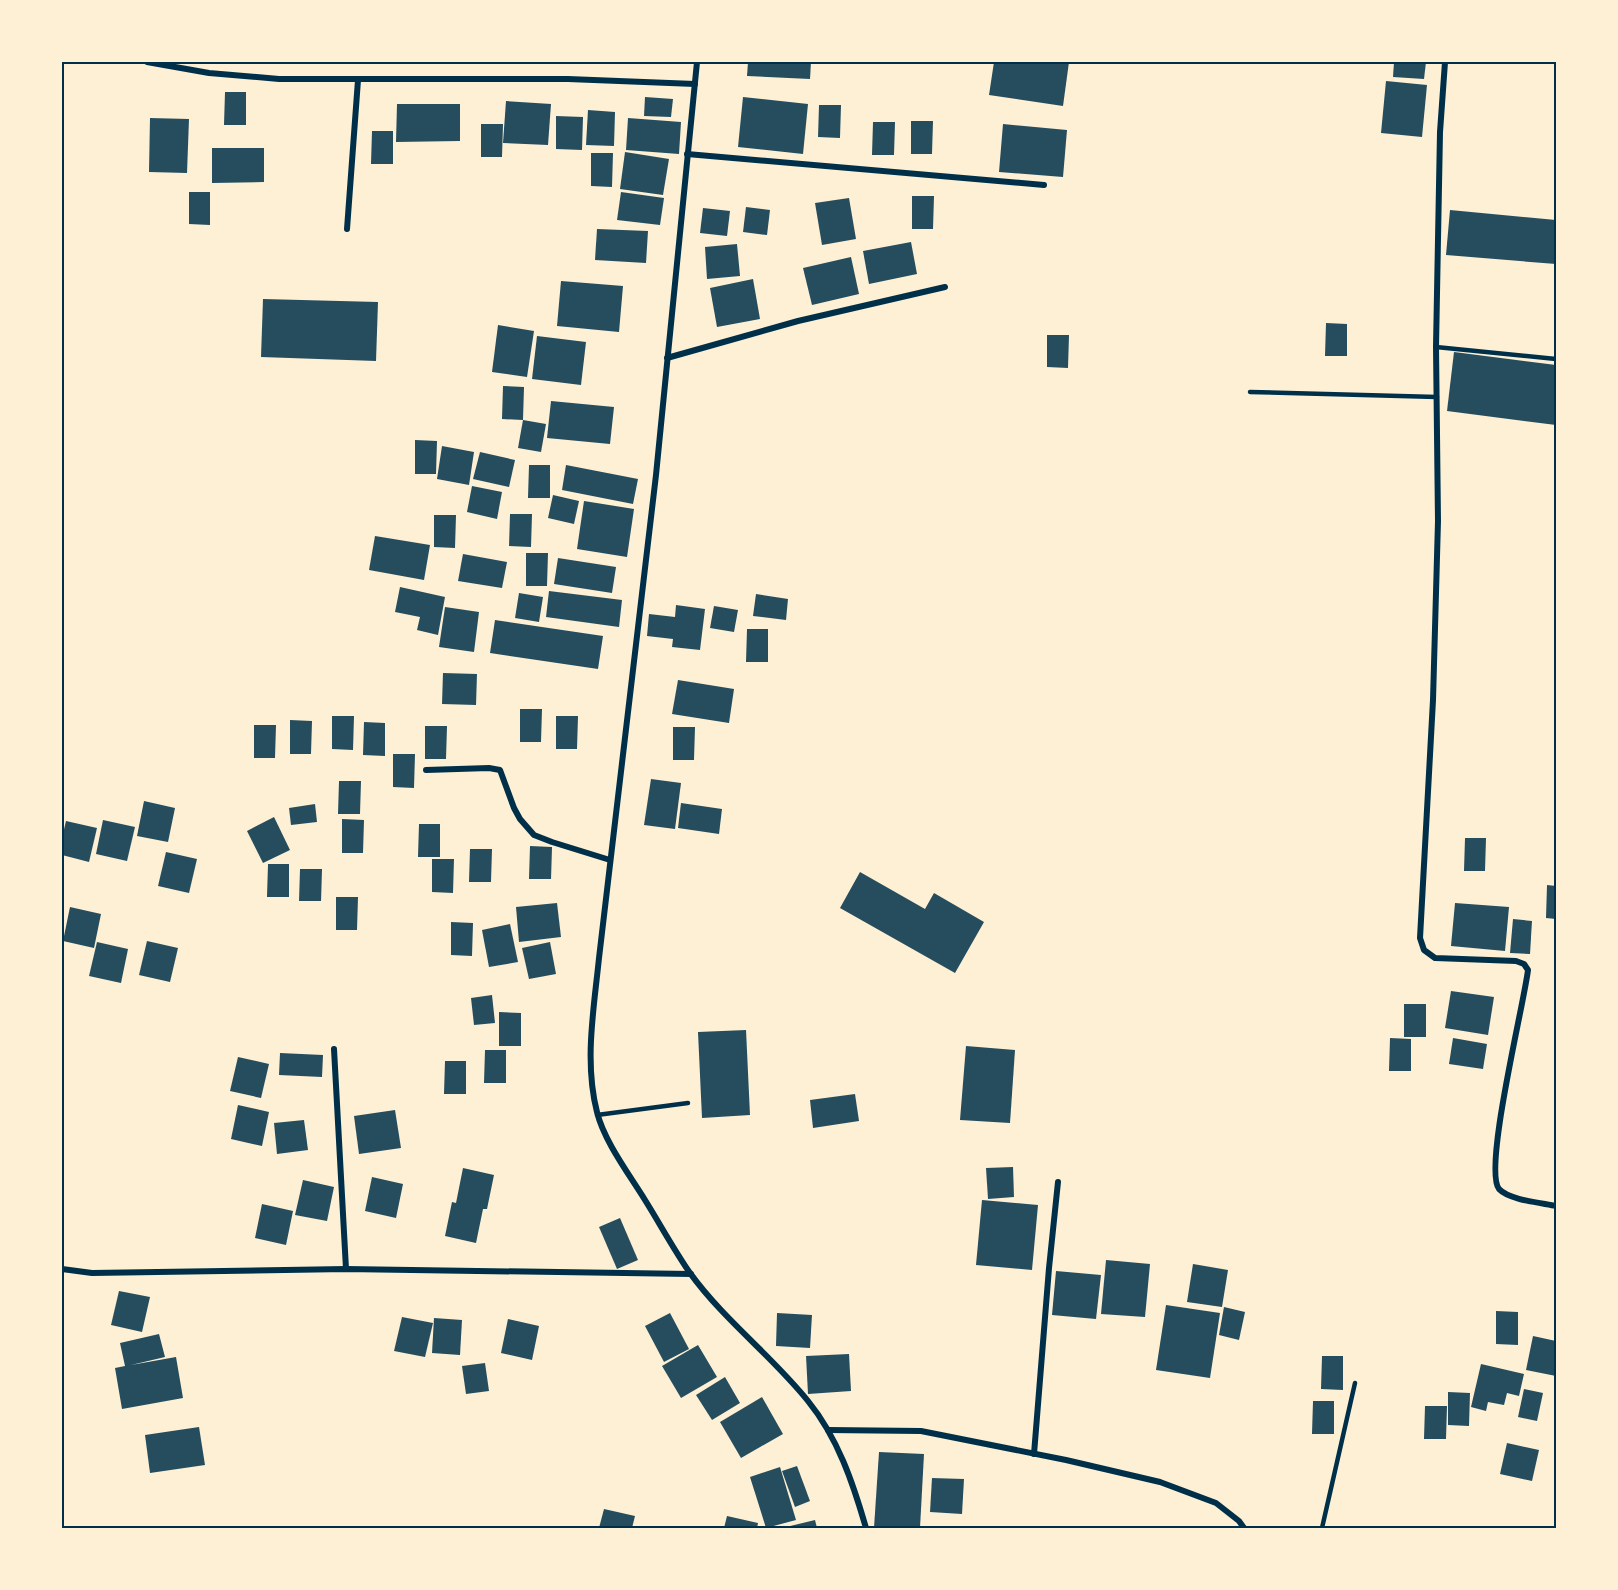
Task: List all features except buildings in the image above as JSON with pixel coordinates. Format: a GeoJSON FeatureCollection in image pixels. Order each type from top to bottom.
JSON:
{"type":"FeatureCollection","features":[{"type":"Feature","properties":{"kind":"street"},"geometry":{"type":"LineString","coordinates":[[147,62],[209,73],[279,79],[568,79],[694,84]]}},
{"type":"Feature","properties":{"kind":"street"},"geometry":{"type":"LineString","coordinates":[[697,62],[656,475],[592,1021],[593,1092],[597,1114],[617,1156],[691,1274],[734,1324],[809,1402],[828,1430],[851,1477],[866,1528]]}},
{"type":"Feature","properties":{"kind":"street"},"geometry":{"type":"LineString","coordinates":[[1445,62],[1440,132],[1436,346],[1438,520],[1433,700],[1420,939],[1424,950],[1435,957],[1516,961],[1524,964],[1528,970],[1499,1126],[1494,1172],[1498,1188],[1508,1195],[1557,1206]]}},
{"type":"Feature","properties":{"kind":"street"},"geometry":{"type":"LineString","coordinates":[[347,229],[358,80]]}},
{"type":"Feature","properties":{"kind":"street"},"geometry":{"type":"LineString","coordinates":[[687,154],[1044,185]]}},
{"type":"Feature","properties":{"kind":"street"},"geometry":{"type":"LineString","coordinates":[[667,358],[798,321],[945,287]]}},
{"type":"Feature","properties":{"kind":"street"},"geometry":{"type":"LineString","coordinates":[[426,770],[489,768],[500,770],[514,808],[534,835],[610,860]]}},
{"type":"Feature","properties":{"kind":"street"},"geometry":{"type":"LineString","coordinates":[[334,1049],[346,1269]]}},
{"type":"Feature","properties":{"kind":"street"},"geometry":{"type":"LineString","coordinates":[[1034,1454],[1058,1182]]}},
{"type":"Feature","properties":{"kind":"street"},"geometry":{"type":"LineString","coordinates":[[62,1269],[92,1273],[346,1269],[691,1274]]}},
{"type":"Feature","properties":{"kind":"street"},"geometry":{"type":"LineString","coordinates":[[828,1430],[921,1431],[1160,1482],[1216,1503],[1239,1521],[1244,1528]]}},
{"type":"Feature","properties":{"kind":"lane"},"geometry":{"type":"LineString","coordinates":[[1436,346],[1557,358]]}},
{"type":"Feature","properties":{"kind":"lane"},"geometry":{"type":"LineString","coordinates":[[1250,392],[1437,397]]}},
{"type":"Feature","properties":{"kind":"lane"},"geometry":{"type":"LineString","coordinates":[[597,1114],[688,1103]]}},
{"type":"Feature","properties":{"kind":"lane"},"geometry":{"type":"LineString","coordinates":[[1322,1528],[1355,1383]]}}]}
